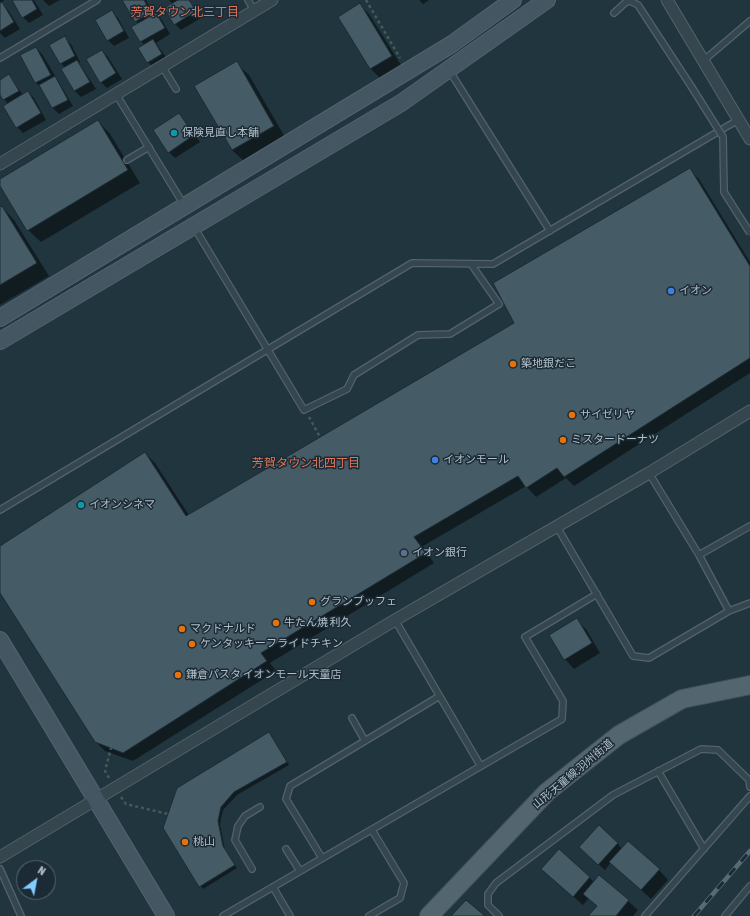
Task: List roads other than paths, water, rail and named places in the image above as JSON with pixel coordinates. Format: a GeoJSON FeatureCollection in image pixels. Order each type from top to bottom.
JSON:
{"type":"FeatureCollection","features":[{"type":"Feature","properties":{"kind":"main road","name":"山形天童線;羽州街道"},"geometry":{"type":"LineString","coordinates":[[429,916],[547,792],[619,736],[682,699],[750,685]]}},
{"type":"Feature","properties":{"kind":"street"},"geometry":{"type":"LineString","coordinates":[[0,164],[272,0]]}},
{"type":"Feature","properties":{"kind":"street"},"geometry":{"type":"LineString","coordinates":[[0,318],[452,44],[513,0]]}},
{"type":"Feature","properties":{"kind":"street"},"geometry":{"type":"LineString","coordinates":[[0,341],[400,103],[547,0]]}},
{"type":"Feature","properties":{"kind":"street"},"geometry":{"type":"LineString","coordinates":[[667,0],[702,61],[750,139]]}},
{"type":"Feature","properties":{"kind":"street"},"geometry":{"type":"LineString","coordinates":[[0,857],[395,620],[650,473],[750,411]]}},
{"type":"Feature","properties":{"kind":"street"},"geometry":{"type":"LineString","coordinates":[[0,640],[166,916]]}},
{"type":"Feature","properties":{"kind":"lane"},"geometry":{"type":"LineString","coordinates":[[0,58],[97,0]]}},
{"type":"Feature","properties":{"kind":"lane"},"geometry":{"type":"LineString","coordinates":[[248,0],[254,10]]}},
{"type":"Feature","properties":{"kind":"lane"},"geometry":{"type":"LineString","coordinates":[[614,13],[626,2],[630,1],[638,5],[723,137],[724,192],[750,233]]}},
{"type":"Feature","properties":{"kind":"lane"},"geometry":{"type":"LineString","coordinates":[[702,61],[750,21]]}},
{"type":"Feature","properties":{"kind":"lane"},"geometry":{"type":"LineString","coordinates":[[162,66],[176,89]]}},
{"type":"Feature","properties":{"kind":"lane"},"geometry":{"type":"LineString","coordinates":[[448,70],[550,231]]}},
{"type":"Feature","properties":{"kind":"lane"},"geometry":{"type":"LineString","coordinates":[[116,94],[185,207]]}},
{"type":"Feature","properties":{"kind":"lane"},"geometry":{"type":"LineString","coordinates":[[0,510],[412,263],[494,264],[738,120]]}},
{"type":"Feature","properties":{"kind":"lane"},"geometry":{"type":"LineString","coordinates":[[127,160],[148,147]]}},
{"type":"Feature","properties":{"kind":"lane"},"geometry":{"type":"LineString","coordinates":[[193,226],[304,410],[347,389],[354,375],[418,335],[450,334],[499,304],[471,264]]}},
{"type":"Feature","properties":{"kind":"lane"},"geometry":{"type":"LineString","coordinates":[[650,473],[699,555],[729,612]]}},
{"type":"Feature","properties":{"kind":"lane"},"geometry":{"type":"LineString","coordinates":[[699,555],[750,526]]}},
{"type":"Feature","properties":{"kind":"lane"},"geometry":{"type":"LineString","coordinates":[[557,527],[634,656],[649,658],[729,612],[750,603]]}},
{"type":"Feature","properties":{"kind":"lane"},"geometry":{"type":"LineString","coordinates":[[224,916],[480,765],[562,720],[563,701],[525,637],[597,594]]}},
{"type":"Feature","properties":{"kind":"lane"},"geometry":{"type":"LineString","coordinates":[[395,620],[438,696],[480,765]]}},
{"type":"Feature","properties":{"kind":"lane"},"geometry":{"type":"LineString","coordinates":[[322,858],[286,799],[290,786],[438,696]]}},
{"type":"Feature","properties":{"kind":"lane"},"geometry":{"type":"LineString","coordinates":[[352,718],[365,741]]}},
{"type":"Feature","properties":{"kind":"lane"},"geometry":{"type":"LineString","coordinates":[[499,916],[488,905],[488,894],[496,883],[613,795],[658,771],[701,749],[718,750],[749,780],[750,787]]}},
{"type":"Feature","properties":{"kind":"lane"},"geometry":{"type":"LineString","coordinates":[[658,771],[704,848]]}},
{"type":"Feature","properties":{"kind":"lane"},"geometry":{"type":"LineString","coordinates":[[645,916],[750,796]]}},
{"type":"Feature","properties":{"kind":"lane"},"geometry":{"type":"LineString","coordinates":[[252,869],[235,840],[238,826],[245,816],[260,808]]}},
{"type":"Feature","properties":{"kind":"lane"},"geometry":{"type":"LineString","coordinates":[[369,916],[400,898],[404,883],[372,830]]}},
{"type":"Feature","properties":{"kind":"lane"},"geometry":{"type":"LineString","coordinates":[[286,849],[300,871]]}},
{"type":"Feature","properties":{"kind":"lane"},"geometry":{"type":"LineString","coordinates":[[0,869],[21,916]]}},
{"type":"Feature","properties":{"kind":"lane"},"geometry":{"type":"LineString","coordinates":[[725,916],[750,886]]}},
{"type":"Feature","properties":{"kind":"lane"},"geometry":{"type":"LineString","coordinates":[[273,888],[290,916]]}},
{"type":"Feature","properties":{"kind":"railway"},"geometry":{"type":"LineString","coordinates":[[694,916],[750,851]]}},
{"type":"Feature","properties":{"kind":"place","name":"保険見直し本舗"},"geometry":{"type":"Point","coordinates":[174,133]}},
{"type":"Feature","properties":{"kind":"place","name":"イオン"},"geometry":{"type":"Point","coordinates":[671,291]}},
{"type":"Feature","properties":{"kind":"place","name":"築地銀だこ"},"geometry":{"type":"Point","coordinates":[513,364]}},
{"type":"Feature","properties":{"kind":"place","name":"サイゼリヤ"},"geometry":{"type":"Point","coordinates":[572,415]}},
{"type":"Feature","properties":{"kind":"place","name":"ミスタードーナツ"},"geometry":{"type":"Point","coordinates":[563,440]}},
{"type":"Feature","properties":{"kind":"place","name":"イオンモール"},"geometry":{"type":"Point","coordinates":[435,460]}},
{"type":"Feature","properties":{"kind":"place","name":"イオンシネマ"},"geometry":{"type":"Point","coordinates":[81,505]}},
{"type":"Feature","properties":{"kind":"place","name":"イオン銀行"},"geometry":{"type":"Point","coordinates":[404,553]}},
{"type":"Feature","properties":{"kind":"place","name":"グランブッフェ"},"geometry":{"type":"Point","coordinates":[312,602]}},
{"type":"Feature","properties":{"kind":"place","name":"牛たん焼 利久"},"geometry":{"type":"Point","coordinates":[276,623]}},
{"type":"Feature","properties":{"kind":"place","name":"マクドナルド"},"geometry":{"type":"Point","coordinates":[182,629]}},
{"type":"Feature","properties":{"kind":"place","name":"ケンタッキーフライドチキン"},"geometry":{"type":"Point","coordinates":[192,644]}},
{"type":"Feature","properties":{"kind":"place","name":"鎌倉パスタ イオンモール天童店"},"geometry":{"type":"Point","coordinates":[178,675]}},
{"type":"Feature","properties":{"kind":"place","name":"桃山"},"geometry":{"type":"Point","coordinates":[185,842]}},
{"type":"Feature","properties":{"kind":"district","name":"芳賀タウン北三丁目"},"geometry":{"type":"Point","coordinates":[185,12]}},
{"type":"Feature","properties":{"kind":"district","name":"芳賀タウン北四丁目"},"geometry":{"type":"Point","coordinates":[306,463]}}]}
